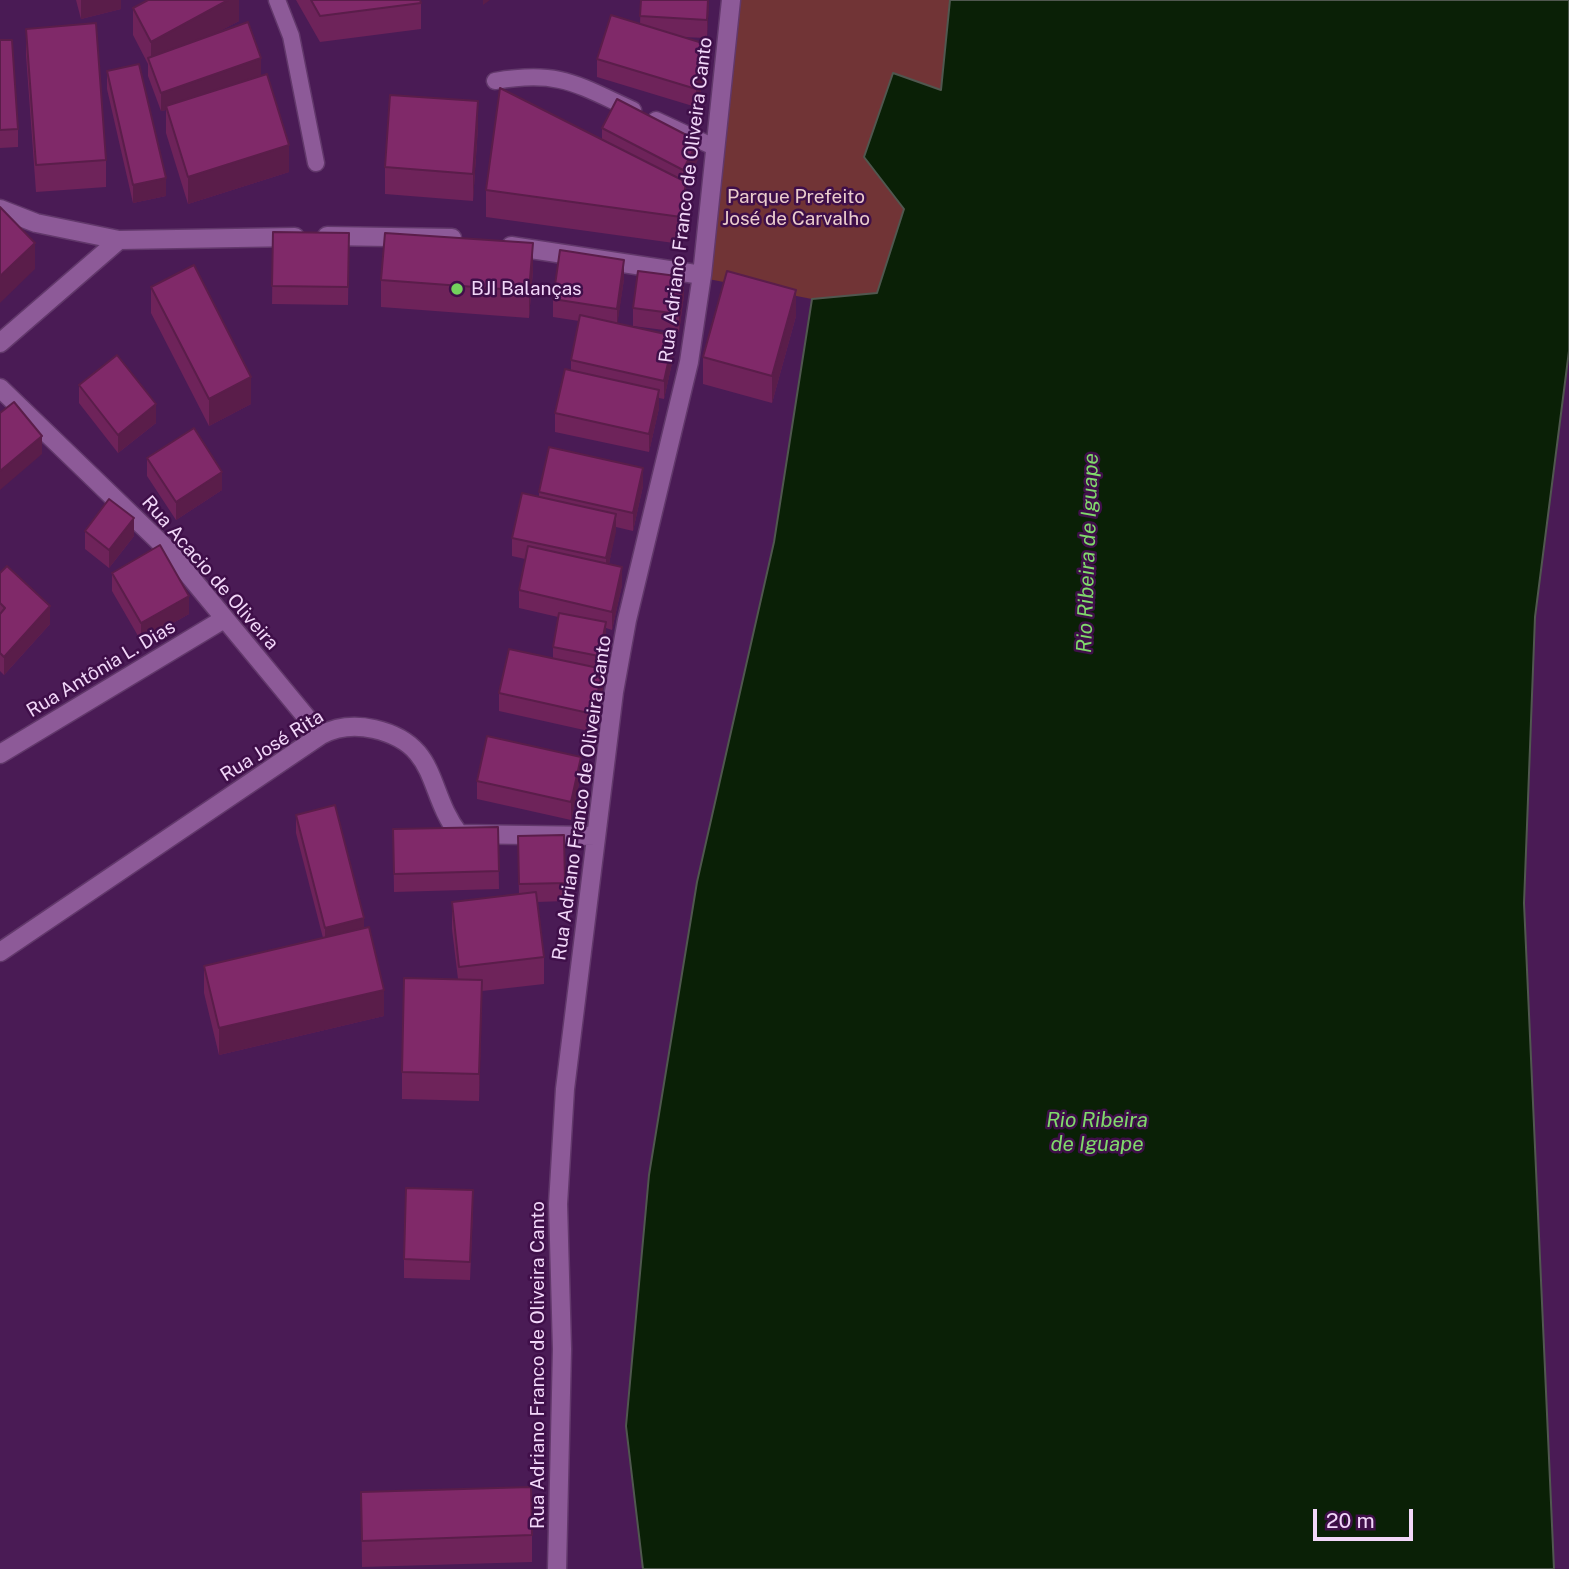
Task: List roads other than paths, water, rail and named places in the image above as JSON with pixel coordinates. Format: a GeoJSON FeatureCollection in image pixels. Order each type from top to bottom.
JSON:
{"type":"FeatureCollection","features":[{"type":"Feature","properties":{"kind":"street","name":"Rua Adriano Franco de Oliveira Canto"},"geometry":{"type":"LineString","coordinates":[[557,1569],[562,1362],[558,1204],[565,1089],[614,692],[627,620],[689,362],[702,275],[731,0]]}},
{"type":"Feature","properties":{"kind":"street"},"geometry":{"type":"LineString","coordinates":[[0,209],[36,223],[119,240],[424,235],[482,241],[702,275]]}},
{"type":"Feature","properties":{"kind":"street"},"geometry":{"type":"LineString","coordinates":[[0,343],[119,240]]}},
{"type":"Feature","properties":{"kind":"street","name":"Rua Acacio de Oliveira"},"geometry":{"type":"LineString","coordinates":[[0,387],[169,551],[321,735]]}},
{"type":"Feature","properties":{"kind":"street","name":"Rua Antônia L. Dias"},"geometry":{"type":"LineString","coordinates":[[0,754],[224,619]]}},
{"type":"Feature","properties":{"kind":"street","name":"Rua José Rita"},"geometry":{"type":"LineString","coordinates":[[0,952],[321,735],[343,727],[365,727],[405,740],[429,767],[454,828],[463,836],[596,836]]}},
{"type":"Feature","properties":{"kind":"lane"},"geometry":{"type":"LineString","coordinates":[[277,0],[291,36],[316,163]]}},
{"type":"Feature","properties":{"kind":"lane"},"geometry":{"type":"LineString","coordinates":[[495,81],[528,75],[555,77],[714,147]]}},
{"type":"Feature","properties":{"kind":"water","name":"Rio Ribeira de Iguape"},"geometry":{"type":"Polygon","coordinates":[[[950,0],[1569,0],[1569,351],[1535,617],[1524,903],[1554,1569],[643,1569],[626,1426],[649,1175],[697,882],[774,542],[812,299],[877,293],[904,209],[864,157],[893,73],[941,90],[950,0]]]}},
{"type":"Feature","properties":{"kind":"place","name":"BJI Balanças"},"geometry":{"type":"Point","coordinates":[457,289]}},
{"type":"Feature","properties":{"kind":"park label","name":"Parque Prefeito José de Carvalho"},"geometry":{"type":"Point","coordinates":[796,208]}}]}
